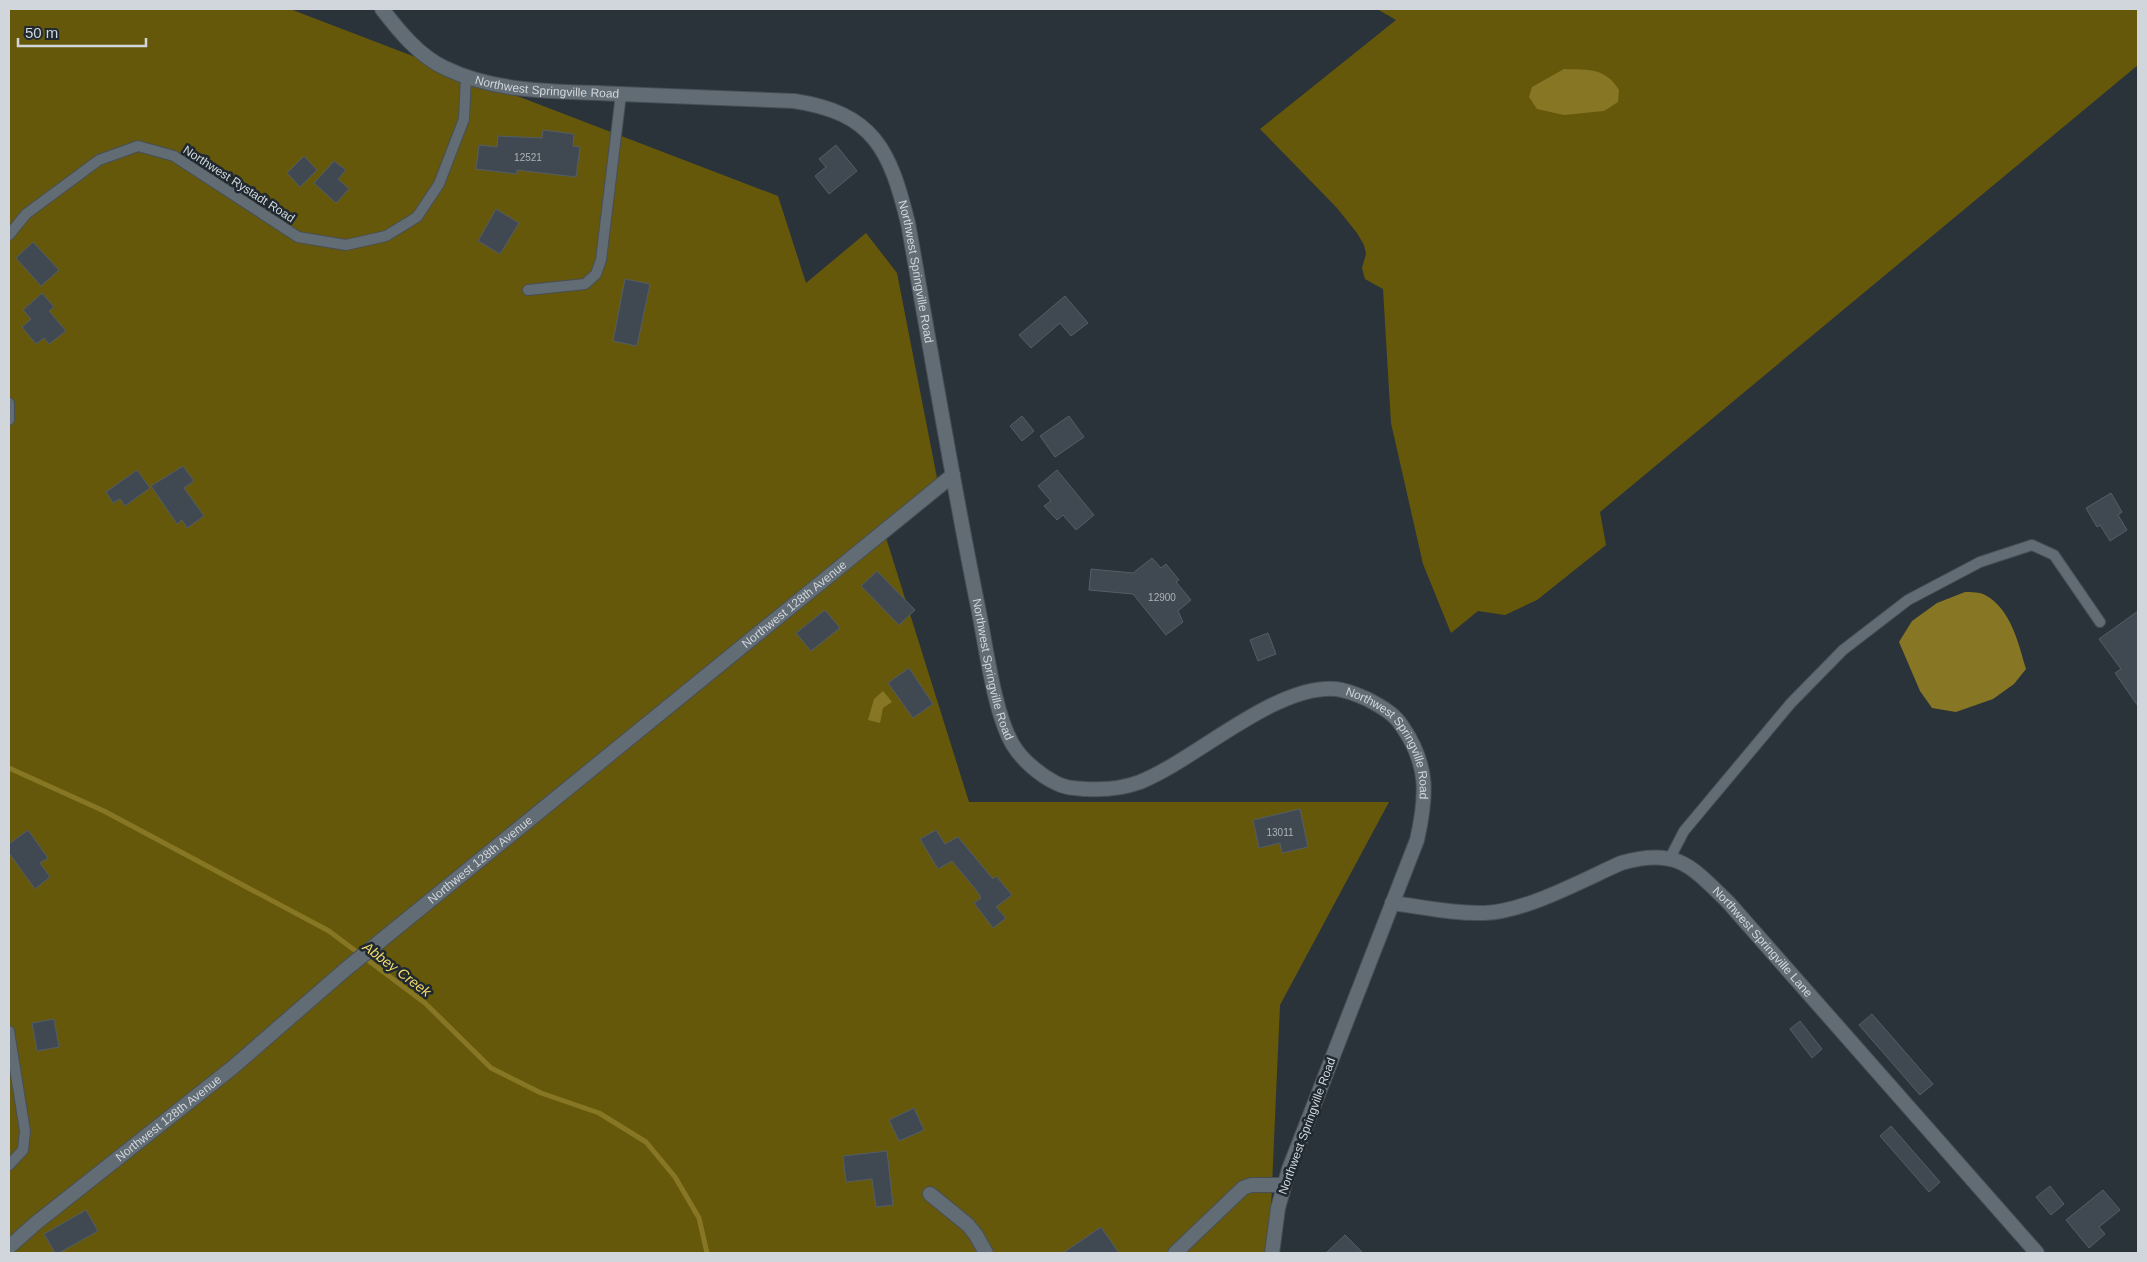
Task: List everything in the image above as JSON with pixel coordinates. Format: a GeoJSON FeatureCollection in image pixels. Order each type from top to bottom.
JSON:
{"type":"FeatureCollection","features":[{"type":"Feature","properties":{"kind":"street","name":"Northwest Springville Road"},"geometry":{"type":"LineString","coordinates":[[382,9],[418,50],[442,67],[466,78],[522,88],[794,101],[820,105],[842,114],[872,136],[886,155],[904,208],[977,603],[999,708],[1013,745],[1032,767],[1053,782],[1066,787],[1100,790],[1137,783],[1166,769],[1267,708],[1289,698],[1312,691],[1336,689],[1359,695],[1381,706],[1399,721],[1412,741],[1422,766],[1425,793],[1417,840],[1311,1107],[1284,1185],[1278,1208],[1272,1253]]}},
{"type":"Feature","properties":{"kind":"street","name":"Northwest 128th Avenue"},"geometry":{"type":"LineString","coordinates":[[9,1247],[36,1223],[232,1068],[346,969],[953,474]]}},
{"type":"Feature","properties":{"kind":"street","name":"Northwest Springville Lane"},"geometry":{"type":"LineString","coordinates":[[1392,904],[1463,913],[1486,913],[1512,909],[1529,903],[1621,863],[1649,856],[1670,858],[1684,863],[1701,876],[1728,902],[2037,1253]]}},
{"type":"Feature","properties":{"kind":"street"},"geometry":{"type":"LineString","coordinates":[[1174,1253],[1243,1188],[1251,1185],[1284,1185]]}},
{"type":"Feature","properties":{"kind":"street"},"geometry":{"type":"LineString","coordinates":[[930,1194],[968,1225],[986,1253]]}},
{"type":"Feature","properties":{"kind":"lane","name":"Northwest Rystadt Road"},"geometry":{"type":"LineString","coordinates":[[9,235],[26,214],[99,160],[138,146],[174,156],[298,237],[346,246],[386,236],[417,217],[439,184],[464,119],[466,78]]}},
{"type":"Feature","properties":{"kind":"lane"},"geometry":{"type":"LineString","coordinates":[[528,290],[586,284],[596,274],[601,260],[621,94]]}},
{"type":"Feature","properties":{"kind":"lane"},"geometry":{"type":"LineString","coordinates":[[9,403],[9,420]]}},
{"type":"Feature","properties":{"kind":"lane"},"geometry":{"type":"LineString","coordinates":[[1670,858],[1684,831],[1791,703],[1843,650],[1908,600],[1980,562],[2032,545],[2054,555],[2100,622]]}},
{"type":"Feature","properties":{"kind":"lane"},"geometry":{"type":"LineString","coordinates":[[9,1031],[25,1132],[23,1150],[9,1165]]}},
{"type":"Feature","properties":{"kind":"shaded area"},"geometry":{"type":"Polygon","coordinates":[[[9,9],[290,9],[778,196],[806,283],[866,233],[897,273],[937,478],[882,525],[969,802],[1389,802],[1280,1005],[1269,1253],[9,1253],[9,9]]]}},
{"type":"Feature","properties":{"kind":"shaded area"},"geometry":{"type":"Polygon","coordinates":[[[1377,9],[2138,9],[2138,65],[1600,512],[1606,545],[1537,600],[1505,615],[1478,611],[1451,633],[1423,564],[1391,423],[1383,289],[1365,279],[1362,268],[1366,254],[1364,245],[1357,233],[1337,208],[1260,129],[1396,20],[1377,9]]]}},
{"type":"Feature","properties":{"kind":"shaded area"},"geometry":{"type":"Polygon","coordinates":[[[1564,69],[1595,71],[1608,77],[1619,90],[1618,102],[1604,111],[1564,115],[1537,109],[1529,97],[1532,87],[1564,69]]]}},
{"type":"Feature","properties":{"kind":"shaded area"},"geometry":{"type":"Polygon","coordinates":[[[1965,592],[1983,594],[1994,601],[2001,609],[2012,627],[2026,669],[2014,684],[1993,699],[1956,712],[1932,708],[1920,691],[1899,642],[1912,621],[1937,603],[1965,592]]]}},
{"type":"Feature","properties":{"kind":"shaded area"},"geometry":{"type":"Polygon","coordinates":[[[883,691],[892,702],[883,708],[880,723],[868,720],[874,699],[883,691]]]}},
{"type":"Feature","properties":{"kind":"building"},"geometry":{"type":"Polygon","coordinates":[[[543,130],[574,134],[573,146],[580,147],[576,177],[517,170],[517,174],[476,169],[479,145],[497,147],[498,136],[542,138],[543,130]]]}},
{"type":"Feature","properties":{"kind":"building"},"geometry":{"type":"Polygon","coordinates":[[[836,145],[857,171],[829,194],[815,176],[826,167],[819,159],[836,145]]]}},
{"type":"Feature","properties":{"kind":"building"},"geometry":{"type":"Polygon","coordinates":[[[304,156],[317,170],[300,187],[287,173],[304,156]]]}},
{"type":"Feature","properties":{"kind":"building"},"geometry":{"type":"Polygon","coordinates":[[[334,161],[346,170],[338,179],[349,189],[336,203],[314,183],[334,161]]]}},
{"type":"Feature","properties":{"kind":"building"},"geometry":{"type":"Polygon","coordinates":[[[496,209],[519,223],[500,254],[478,241],[496,209]]]}},
{"type":"Feature","properties":{"kind":"building"},"geometry":{"type":"Polygon","coordinates":[[[33,242],[59,270],[41,286],[16,258],[33,242]]]}},
{"type":"Feature","properties":{"kind":"building"},"geometry":{"type":"Polygon","coordinates":[[[625,279],[650,284],[637,346],[613,341],[625,279]]]}},
{"type":"Feature","properties":{"kind":"building"},"geometry":{"type":"Polygon","coordinates":[[[42,293],[54,307],[49,311],[66,331],[49,344],[44,338],[36,344],[22,327],[31,319],[23,310],[42,293]]]}},
{"type":"Feature","properties":{"kind":"building"},"geometry":{"type":"Polygon","coordinates":[[[1065,296],[1088,323],[1071,336],[1060,323],[1031,348],[1019,335],[1065,296]]]}},
{"type":"Feature","properties":{"kind":"building"},"geometry":{"type":"Polygon","coordinates":[[[1022,416],[1034,431],[1022,441],[1010,426],[1022,416]]]}},
{"type":"Feature","properties":{"kind":"building"},"geometry":{"type":"Polygon","coordinates":[[[1069,416],[1084,437],[1055,457],[1040,436],[1069,416]]]}},
{"type":"Feature","properties":{"kind":"building"},"geometry":{"type":"Polygon","coordinates":[[[183,466],[194,481],[184,488],[204,516],[187,528],[182,520],[177,524],[151,486],[183,466]]]}},
{"type":"Feature","properties":{"kind":"building"},"geometry":{"type":"Polygon","coordinates":[[[137,470],[150,488],[125,506],[120,499],[113,503],[106,492],[137,470]]]}},
{"type":"Feature","properties":{"kind":"building"},"geometry":{"type":"Polygon","coordinates":[[[1057,470],[1094,515],[1076,530],[1063,515],[1057,520],[1044,506],[1051,501],[1038,486],[1057,470]]]}},
{"type":"Feature","properties":{"kind":"building"},"geometry":{"type":"Polygon","coordinates":[[[2111,493],[2122,512],[2118,515],[2127,530],[2110,541],[2100,525],[2097,527],[2086,508],[2111,493]]]}},
{"type":"Feature","properties":{"kind":"building"},"geometry":{"type":"Polygon","coordinates":[[[1152,558],[1161,568],[1166,564],[1179,580],[1176,582],[1191,600],[1178,611],[1183,622],[1166,635],[1133,594],[1089,590],[1091,569],[1133,573],[1152,558]]]}},
{"type":"Feature","properties":{"kind":"building"},"geometry":{"type":"Polygon","coordinates":[[[877,571],[915,610],[899,625],[861,586],[877,571]]]}},
{"type":"Feature","properties":{"kind":"building"},"geometry":{"type":"Polygon","coordinates":[[[825,610],[840,628],[811,651],[796,633],[825,610]]]}},
{"type":"Feature","properties":{"kind":"building"},"geometry":{"type":"Polygon","coordinates":[[[2138,611],[2138,706],[2115,673],[2121,669],[2099,639],[2138,611]]]}},
{"type":"Feature","properties":{"kind":"building"},"geometry":{"type":"Polygon","coordinates":[[[1268,633],[1276,654],[1258,661],[1250,640],[1268,633]]]}},
{"type":"Feature","properties":{"kind":"building"},"geometry":{"type":"Polygon","coordinates":[[[909,668],[933,704],[913,718],[888,683],[909,668]]]}},
{"type":"Feature","properties":{"kind":"building"},"geometry":{"type":"Polygon","coordinates":[[[1300,809],[1308,847],[1282,853],[1280,843],[1259,848],[1253,820],[1300,809]]]}},
{"type":"Feature","properties":{"kind":"building"},"geometry":{"type":"Polygon","coordinates":[[[28,830],[48,858],[40,863],[50,877],[35,889],[9,853],[9,844],[28,830]]]}},
{"type":"Feature","properties":{"kind":"building"},"geometry":{"type":"Polygon","coordinates":[[[936,830],[945,844],[958,837],[993,879],[996,876],[1012,895],[996,907],[1006,918],[993,928],[974,903],[981,898],[977,891],[952,861],[938,869],[920,839],[936,830]]]}},
{"type":"Feature","properties":{"kind":"building"},"geometry":{"type":"Polygon","coordinates":[[[1872,1014],[1933,1084],[1920,1095],[1859,1025],[1872,1014]]]}},
{"type":"Feature","properties":{"kind":"building"},"geometry":{"type":"Polygon","coordinates":[[[54,1019],[59,1047],[37,1051],[32,1023],[54,1019]]]}},
{"type":"Feature","properties":{"kind":"building"},"geometry":{"type":"Polygon","coordinates":[[[1800,1021],[1822,1049],[1812,1058],[1790,1029],[1800,1021]]]}},
{"type":"Feature","properties":{"kind":"building"},"geometry":{"type":"Polygon","coordinates":[[[914,1108],[924,1130],[899,1141],[889,1120],[914,1108]]]}},
{"type":"Feature","properties":{"kind":"building"},"geometry":{"type":"Polygon","coordinates":[[[1891,1126],[1940,1182],[1929,1192],[1880,1136],[1891,1126]]]}},
{"type":"Feature","properties":{"kind":"building"},"geometry":{"type":"Polygon","coordinates":[[[887,1151],[893,1205],[876,1207],[872,1179],[846,1182],[843,1156],[887,1151]]]}},
{"type":"Feature","properties":{"kind":"building"},"geometry":{"type":"Polygon","coordinates":[[[2050,1186],[2064,1204],[2051,1215],[2036,1197],[2050,1186]]]}},
{"type":"Feature","properties":{"kind":"building"},"geometry":{"type":"Polygon","coordinates":[[[2103,1190],[2120,1210],[2099,1227],[2105,1234],[2089,1248],[2066,1220],[2103,1190]]]}},
{"type":"Feature","properties":{"kind":"building"},"geometry":{"type":"Polygon","coordinates":[[[86,1210],[98,1231],[59,1253],[55,1253],[44,1234],[86,1210]]]}},
{"type":"Feature","properties":{"kind":"building"},"geometry":{"type":"Polygon","coordinates":[[[1101,1227],[1119,1253],[1063,1253],[1101,1227]]]}},
{"type":"Feature","properties":{"kind":"building"},"geometry":{"type":"Polygon","coordinates":[[[1345,1235],[1363,1253],[1326,1253],[1345,1235]]]}},
{"type":"Feature","properties":{"kind":"waterway","name":"Abbey Creek"},"geometry":{"type":"LineString","coordinates":[[9,768],[104,811],[329,931],[425,1003],[491,1068],[541,1093],[599,1113],[646,1142],[675,1177],[699,1218],[707,1253]]}}]}
